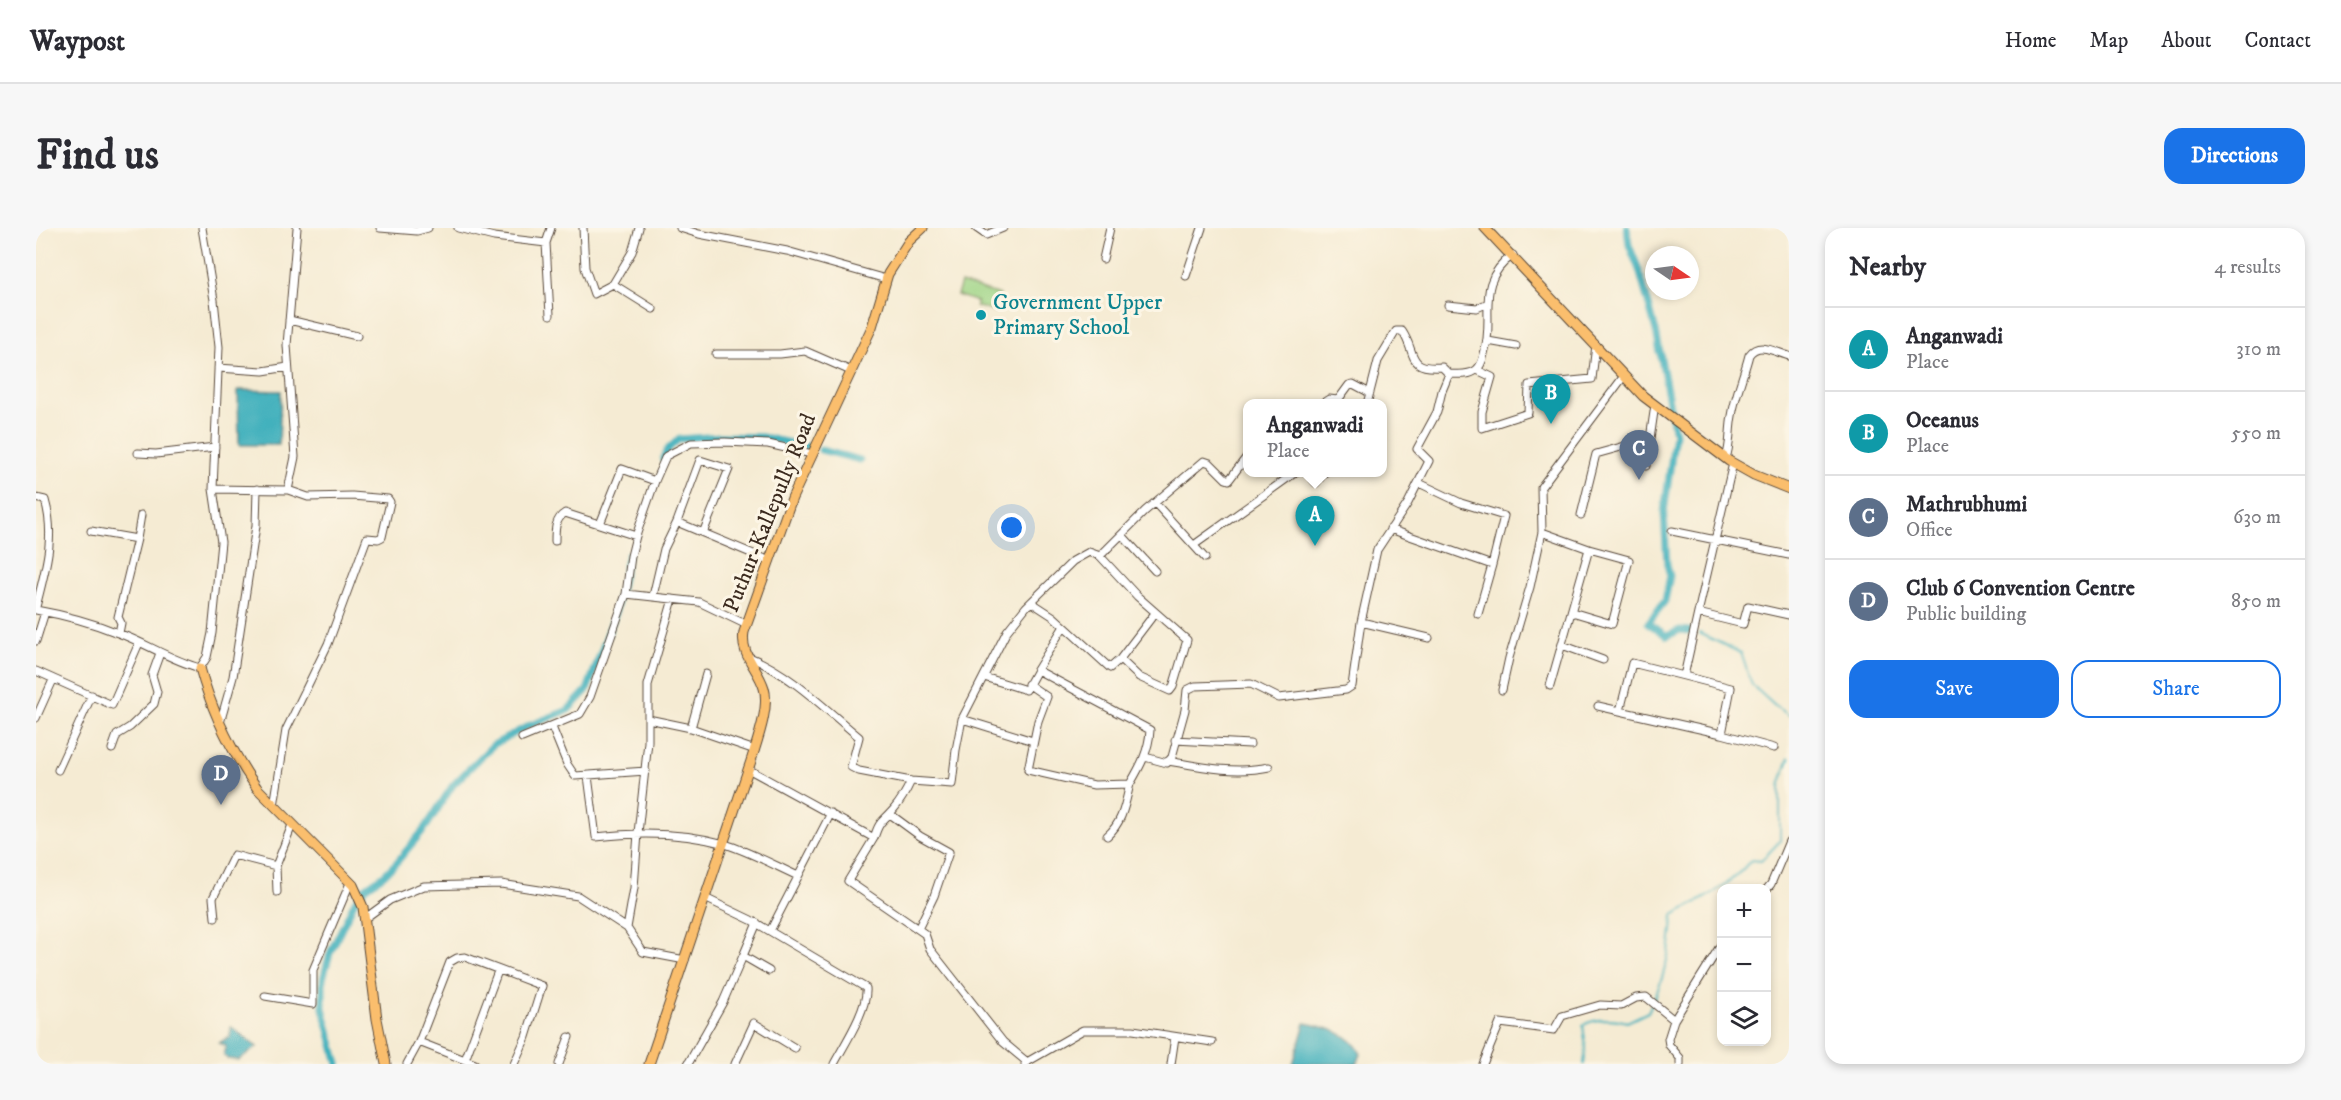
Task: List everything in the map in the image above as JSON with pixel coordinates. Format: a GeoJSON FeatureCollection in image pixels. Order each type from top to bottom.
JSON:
{"type":"FeatureCollection","features":[{"type":"Feature","properties":{"kind":"main road","name":"Puthur-Kallepully Road"},"geometry":{"type":"LineString","coordinates":[[649,1064],[755,750],[766,703],[765,690],[742,642],[747,625],[792,498],[872,327],[886,279],[909,241],[923,228]]}},
{"type":"Feature","properties":{"kind":"main road"},"geometry":{"type":"LineString","coordinates":[[1485,228],[1642,396],[1729,461],[1789,489]]}},
{"type":"Feature","properties":{"kind":"main road"},"geometry":{"type":"LineString","coordinates":[[200,668],[209,703],[244,771],[274,806],[351,884],[363,907],[377,1019],[386,1064]]}},
{"type":"Feature","properties":{"kind":"street"},"geometry":{"type":"LineString","coordinates":[[36,498],[45,500],[51,520],[48,555],[36,609],[119,633],[160,653],[200,668],[207,657],[212,633],[221,542],[213,489],[219,347],[202,228]]}},
{"type":"Feature","properties":{"kind":"street"},"geometry":{"type":"LineString","coordinates":[[288,490],[295,457],[288,367],[289,320],[297,228]]}},
{"type":"Feature","properties":{"kind":"street"},"geometry":{"type":"LineString","coordinates":[[380,228],[417,231],[428,228]]}},
{"type":"Feature","properties":{"kind":"street"},"geometry":{"type":"LineString","coordinates":[[458,228],[494,237],[546,243]]}},
{"type":"Feature","properties":{"kind":"street"},"geometry":{"type":"LineString","coordinates":[[550,315],[546,243],[551,228]]}},
{"type":"Feature","properties":{"kind":"street"},"geometry":{"type":"LineString","coordinates":[[583,228],[585,268],[594,294],[614,284],[632,252],[639,228]]}},
{"type":"Feature","properties":{"kind":"street"},"geometry":{"type":"LineString","coordinates":[[680,228],[787,251],[886,279]]}},
{"type":"Feature","properties":{"kind":"street"},"geometry":{"type":"LineString","coordinates":[[976,228],[986,235],[1003,228]]}},
{"type":"Feature","properties":{"kind":"street"},"geometry":{"type":"LineString","coordinates":[[1103,259],[1110,228]]}},
{"type":"Feature","properties":{"kind":"street"},"geometry":{"type":"LineString","coordinates":[[1186,276],[1202,228]]}},
{"type":"Feature","properties":{"kind":"street"},"geometry":{"type":"LineString","coordinates":[[1368,399],[1378,361],[1396,331],[1402,331],[1413,360],[1421,366],[1442,367],[1449,374],[1469,374],[1477,370],[1488,341],[1486,304],[1491,280],[1500,264],[1512,256]]}},
{"type":"Feature","properties":{"kind":"street"},"geometry":{"type":"LineString","coordinates":[[614,284],[653,309]]}},
{"type":"Feature","properties":{"kind":"street"},"geometry":{"type":"LineString","coordinates":[[1448,305],[1477,308],[1486,304]]}},
{"type":"Feature","properties":{"kind":"street"},"geometry":{"type":"LineString","coordinates":[[289,320],[357,336]]}},
{"type":"Feature","properties":{"kind":"street"},"geometry":{"type":"LineString","coordinates":[[1488,341],[1516,346]]}},
{"type":"Feature","properties":{"kind":"street"},"geometry":{"type":"LineString","coordinates":[[1477,370],[1492,376],[1482,412],[1482,428],[1528,412],[1529,385],[1592,379],[1596,345]]}},
{"type":"Feature","properties":{"kind":"street"},"geometry":{"type":"LineString","coordinates":[[1684,676],[1715,540],[1729,461],[1731,417],[1749,355],[1753,349],[1760,346],[1789,356]]}},
{"type":"Feature","properties":{"kind":"street"},"geometry":{"type":"LineString","coordinates":[[716,354],[780,354],[805,351],[851,371]]}},
{"type":"Feature","properties":{"kind":"street"},"geometry":{"type":"LineString","coordinates":[[218,368],[263,371],[288,367]]}},
{"type":"Feature","properties":{"kind":"street"},"geometry":{"type":"LineString","coordinates":[[1168,761],[1172,757],[1185,710],[1187,690],[1195,686],[1251,684],[1279,698],[1346,690],[1352,686],[1355,679],[1361,622],[1377,550],[1419,483],[1429,461],[1417,449],[1437,412],[1449,374]]}},
{"type":"Feature","properties":{"kind":"street"},"geometry":{"type":"LineString","coordinates":[[1502,690],[1509,657],[1530,587],[1542,532],[1540,487],[1624,376]]}},
{"type":"Feature","properties":{"kind":"street"},"geometry":{"type":"LineString","coordinates":[[1340,399],[1349,385],[1353,384],[1370,393]]}},
{"type":"Feature","properties":{"kind":"street"},"geometry":{"type":"LineString","coordinates":[[1646,466],[1656,406]]}},
{"type":"Feature","properties":{"kind":"street"},"geometry":{"type":"LineString","coordinates":[[1581,515],[1596,454],[1650,439]]}},
{"type":"Feature","properties":{"kind":"street"},"geometry":{"type":"LineString","coordinates":[[522,738],[580,714],[590,697],[626,594],[636,536],[666,456],[691,443],[725,442],[768,444],[812,454]]}},
{"type":"Feature","properties":{"kind":"street"},"geometry":{"type":"LineString","coordinates":[[138,453],[156,454],[215,447]]}},
{"type":"Feature","properties":{"kind":"street"},"geometry":{"type":"LineString","coordinates":[[653,596],[664,549],[677,522],[700,460],[729,469],[703,533]]}},
{"type":"Feature","properties":{"kind":"street"},"geometry":{"type":"LineString","coordinates":[[1100,556],[1203,461],[1210,463],[1229,480],[1243,462]]}},
{"type":"Feature","properties":{"kind":"street"},"geometry":{"type":"LineString","coordinates":[[600,524],[622,469],[655,481]]}},
{"type":"Feature","properties":{"kind":"street"},"geometry":{"type":"LineString","coordinates":[[1194,545],[1289,477]]}},
{"type":"Feature","properties":{"kind":"street"},"geometry":{"type":"LineString","coordinates":[[1311,477],[1316,483],[1321,477]]}},
{"type":"Feature","properties":{"kind":"street"},"geometry":{"type":"LineString","coordinates":[[1419,483],[1461,503],[1504,516],[1478,614]]}},
{"type":"Feature","properties":{"kind":"street"},"geometry":{"type":"LineString","coordinates":[[213,489],[288,490],[308,497],[352,496],[388,499],[390,502],[382,537],[367,538],[328,644],[286,730],[274,806]]}},
{"type":"Feature","properties":{"kind":"street"},"geometry":{"type":"LineString","coordinates":[[220,725],[233,677],[256,526],[257,489]]}},
{"type":"Feature","properties":{"kind":"street"},"geometry":{"type":"LineString","coordinates":[[1155,503],[1205,558]]}},
{"type":"Feature","properties":{"kind":"street"},"geometry":{"type":"LineString","coordinates":[[555,541],[555,528],[563,513],[636,536]]}},
{"type":"Feature","properties":{"kind":"street"},"geometry":{"type":"LineString","coordinates":[[119,633],[121,623],[118,616],[141,515]]}},
{"type":"Feature","properties":{"kind":"street"},"geometry":{"type":"LineString","coordinates":[[677,522],[770,561]]}},
{"type":"Feature","properties":{"kind":"street"},"geometry":{"type":"LineString","coordinates":[[1390,529],[1492,565]]}},
{"type":"Feature","properties":{"kind":"street"},"geometry":{"type":"LineString","coordinates":[[91,531],[137,539]]}},
{"type":"Feature","properties":{"kind":"street"},"geometry":{"type":"LineString","coordinates":[[1672,531],[1789,555]]}},
{"type":"Feature","properties":{"kind":"street"},"geometry":{"type":"LineString","coordinates":[[1542,532],[1629,560],[1612,624],[1572,612]]}},
{"type":"Feature","properties":{"kind":"street"},"geometry":{"type":"LineString","coordinates":[[1122,535],[1155,571]]}},
{"type":"Feature","properties":{"kind":"street"},"geometry":{"type":"LineString","coordinates":[[1550,686],[1589,549]]}},
{"type":"Feature","properties":{"kind":"street"},"geometry":{"type":"LineString","coordinates":[[747,656],[760,661],[801,688],[859,737],[851,767],[859,771],[911,781],[952,784],[962,719],[1007,631],[1031,602],[1073,561],[1089,552],[1100,556],[1155,613],[1187,640],[1170,691],[1139,677],[1120,659]]}},
{"type":"Feature","properties":{"kind":"street"},"geometry":{"type":"LineString","coordinates":[[626,594],[699,603],[747,625]]}},
{"type":"Feature","properties":{"kind":"street"},"geometry":{"type":"LineString","coordinates":[[627,928],[634,888],[645,771],[648,685],[673,599]]}},
{"type":"Feature","properties":{"kind":"street"},"geometry":{"type":"LineString","coordinates":[[1031,602],[1064,626],[1110,668],[1120,659],[1155,613]]}},
{"type":"Feature","properties":{"kind":"street"},"geometry":{"type":"LineString","coordinates":[[1698,613],[1743,624],[1748,606],[1789,615]]}},
{"type":"Feature","properties":{"kind":"street"},"geometry":{"type":"LineString","coordinates":[[36,641],[45,612]]}},
{"type":"Feature","properties":{"kind":"street"},"geometry":{"type":"LineString","coordinates":[[1361,622],[1429,638]]}},
{"type":"Feature","properties":{"kind":"street"},"geometry":{"type":"LineString","coordinates":[[984,677],[1026,690],[1064,626]]}},
{"type":"Feature","properties":{"kind":"street"},"geometry":{"type":"LineString","coordinates":[[36,671],[112,705],[140,643]]}},
{"type":"Feature","properties":{"kind":"street"},"geometry":{"type":"LineString","coordinates":[[1562,645],[1603,660]]}},
{"type":"Feature","properties":{"kind":"street"},"geometry":{"type":"LineString","coordinates":[[112,749],[117,735],[130,727],[154,704],[157,692],[152,675],[160,653]]}},
{"type":"Feature","properties":{"kind":"street"},"geometry":{"type":"LineString","coordinates":[[1620,711],[1632,663],[1731,688],[1722,734]]}},
{"type":"Feature","properties":{"kind":"street"},"geometry":{"type":"LineString","coordinates":[[1037,670],[1150,730],[1145,757],[1130,784],[1118,827],[1107,836]]}},
{"type":"Feature","properties":{"kind":"street"},"geometry":{"type":"LineString","coordinates":[[691,728],[706,674]]}},
{"type":"Feature","properties":{"kind":"street"},"geometry":{"type":"LineString","coordinates":[[36,718],[53,680]]}},
{"type":"Feature","properties":{"kind":"street"},"geometry":{"type":"LineString","coordinates":[[1029,684],[1047,697],[1033,741],[1029,770],[1094,785],[1130,784]]}},
{"type":"Feature","properties":{"kind":"street"},"geometry":{"type":"LineString","coordinates":[[58,770],[92,695]]}},
{"type":"Feature","properties":{"kind":"street"},"geometry":{"type":"LineString","coordinates":[[1598,706],[1774,747]]}},
{"type":"Feature","properties":{"kind":"street"},"geometry":{"type":"LineString","coordinates":[[648,719],[691,728],[755,750]]}},
{"type":"Feature","properties":{"kind":"street"},"geometry":{"type":"LineString","coordinates":[[962,719],[1033,741]]}},
{"type":"Feature","properties":{"kind":"street"},"geometry":{"type":"LineString","coordinates":[[552,727],[567,764],[575,776],[645,771]]}},
{"type":"Feature","properties":{"kind":"street"},"geometry":{"type":"LineString","coordinates":[[1175,740],[1250,744]]}},
{"type":"Feature","properties":{"kind":"street"},"geometry":{"type":"LineString","coordinates":[[1145,757],[1167,763],[1168,761],[1251,771],[1269,767]]}},
{"type":"Feature","properties":{"kind":"street"},"geometry":{"type":"LineString","coordinates":[[748,769],[874,838]]}},
{"type":"Feature","properties":{"kind":"street"},"geometry":{"type":"LineString","coordinates":[[588,776],[596,837],[638,833],[663,834],[724,844],[798,876]]}},
{"type":"Feature","properties":{"kind":"street"},"geometry":{"type":"LineString","coordinates":[[911,781],[902,799],[890,814],[883,818],[849,881],[925,934],[930,949],[1003,1042],[1026,1063],[1083,1030],[1133,1030],[1212,1042]]}},
{"type":"Feature","properties":{"kind":"street"},"geometry":{"type":"LineString","coordinates":[[770,931],[831,813]]}},
{"type":"Feature","properties":{"kind":"street"},"geometry":{"type":"LineString","coordinates":[[890,814],[920,836],[949,852],[934,896],[918,929]]}},
{"type":"Feature","properties":{"kind":"street"},"geometry":{"type":"LineString","coordinates":[[277,892],[276,866],[292,825]]}},
{"type":"Feature","properties":{"kind":"street"},"geometry":{"type":"LineString","coordinates":[[1771,884],[1787,851],[1789,841]]}},
{"type":"Feature","properties":{"kind":"street"},"geometry":{"type":"LineString","coordinates":[[215,918],[213,898],[234,855],[276,866]]}},
{"type":"Feature","properties":{"kind":"street"},"geometry":{"type":"LineString","coordinates":[[265,996],[313,1004],[313,970],[351,884]]}},
{"type":"Feature","properties":{"kind":"street"},"geometry":{"type":"LineString","coordinates":[[364,919],[390,900],[424,886],[501,884],[578,896],[627,928],[643,952],[685,960]]}},
{"type":"Feature","properties":{"kind":"street"},"geometry":{"type":"LineString","coordinates":[[705,898],[757,923],[866,988],[867,995],[834,1064]]}},
{"type":"Feature","properties":{"kind":"street"},"geometry":{"type":"LineString","coordinates":[[688,1064],[723,1002],[757,923]]}},
{"type":"Feature","properties":{"kind":"street"},"geometry":{"type":"LineString","coordinates":[[1680,1064],[1680,1058],[1669,1046],[1668,1039],[1674,1020],[1717,951]]}},
{"type":"Feature","properties":{"kind":"street"},"geometry":{"type":"LineString","coordinates":[[744,956],[769,970]]}},
{"type":"Feature","properties":{"kind":"street"},"geometry":{"type":"LineString","coordinates":[[407,1064],[419,1042],[450,962],[465,957],[542,986],[526,1037],[514,1064]]}},
{"type":"Feature","properties":{"kind":"street"},"geometry":{"type":"LineString","coordinates":[[465,1060],[498,971]]}},
{"type":"Feature","properties":{"kind":"street"},"geometry":{"type":"LineString","coordinates":[[1483,1064],[1500,1023],[1554,1030],[1562,1016],[1600,1005],[1621,1006],[1636,998],[1646,997],[1674,1020]]}},
{"type":"Feature","properties":{"kind":"street"},"geometry":{"type":"LineString","coordinates":[[735,1064],[754,1023],[795,1048]]}},
{"type":"Feature","properties":{"kind":"street"},"geometry":{"type":"LineString","coordinates":[[1171,1064],[1175,1036]]}},
{"type":"Feature","properties":{"kind":"street"},"geometry":{"type":"LineString","coordinates":[[559,1064],[570,1037]]}},
{"type":"Feature","properties":{"kind":"street"},"geometry":{"type":"LineString","coordinates":[[419,1042],[475,1064]]}},
{"type":"Feature","properties":{"kind":"green space"},"geometry":{"type":"Polygon","coordinates":[[[961,283],[1000,295],[994,312],[976,306],[977,302],[957,295],[961,283]]]}},
{"type":"Feature","properties":{"kind":"water"},"geometry":{"type":"Polygon","coordinates":[[[238,390],[281,391],[279,445],[239,445],[238,390]]]}},
{"type":"Feature","properties":{"kind":"water"},"geometry":{"type":"Polygon","coordinates":[[[1305,1023],[1330,1029],[1345,1036],[1361,1054],[1357,1064],[1293,1064],[1305,1023]]]}},
{"type":"Feature","properties":{"kind":"water"},"geometry":{"type":"Polygon","coordinates":[[[231,1027],[257,1047],[239,1060],[228,1059],[224,1055],[226,1046],[219,1043],[230,1037],[231,1027]]]}},
{"type":"Feature","properties":{"kind":"waterway"},"geometry":{"type":"LineString","coordinates":[[1627,228],[1629,245],[1639,270],[1656,331],[1675,434],[1664,512],[1667,564],[1670,576],[1665,601],[1648,623],[1667,636],[1680,630],[1689,631]]}},
{"type":"Feature","properties":{"kind":"waterway"},"geometry":{"type":"LineString","coordinates":[[663,459],[667,450],[679,439],[721,436],[762,437],[809,447]]}},
{"type":"Feature","properties":{"kind":"waterway"},"geometry":{"type":"LineString","coordinates":[[821,450],[860,460]]}},
{"type":"Feature","properties":{"kind":"waterway"},"geometry":{"type":"LineString","coordinates":[[338,1064],[323,1008],[323,979],[330,953],[355,901],[365,888],[384,875],[397,862],[426,827],[453,785],[493,745],[528,726],[568,710],[587,690],[615,614],[628,555]]}},
{"type":"Feature","properties":{"kind":"waterway"},"geometry":{"type":"LineString","coordinates":[[1699,633],[1741,653],[1752,685],[1776,707],[1789,715]]}},
{"type":"Feature","properties":{"kind":"waterway"},"geometry":{"type":"LineString","coordinates":[[1584,1064],[1586,1048],[1583,1025],[1605,1019],[1627,1022],[1648,1012],[1666,965],[1673,915],[1725,885],[1751,860],[1761,861],[1780,841],[1780,786],[1789,758]]}},
{"type":"Feature","properties":{"kind":"place","name":"Government Upper Primary School"},"geometry":{"type":"Point","coordinates":[981,315]}},
{"type":"Feature","properties":{"kind":"place","name":"Oceanus"},"geometry":{"type":"Point","coordinates":[1551,424]}},
{"type":"Feature","properties":{"kind":"place","name":"Mathrubhumi"},"geometry":{"type":"Point","coordinates":[1639,480]}},
{"type":"Feature","properties":{"kind":"place","name":"Anganwadi"},"geometry":{"type":"Point","coordinates":[1315,546]}},
{"type":"Feature","properties":{"kind":"place","name":"Club 6 Convention Centre"},"geometry":{"type":"Point","coordinates":[221,805]}}]}
